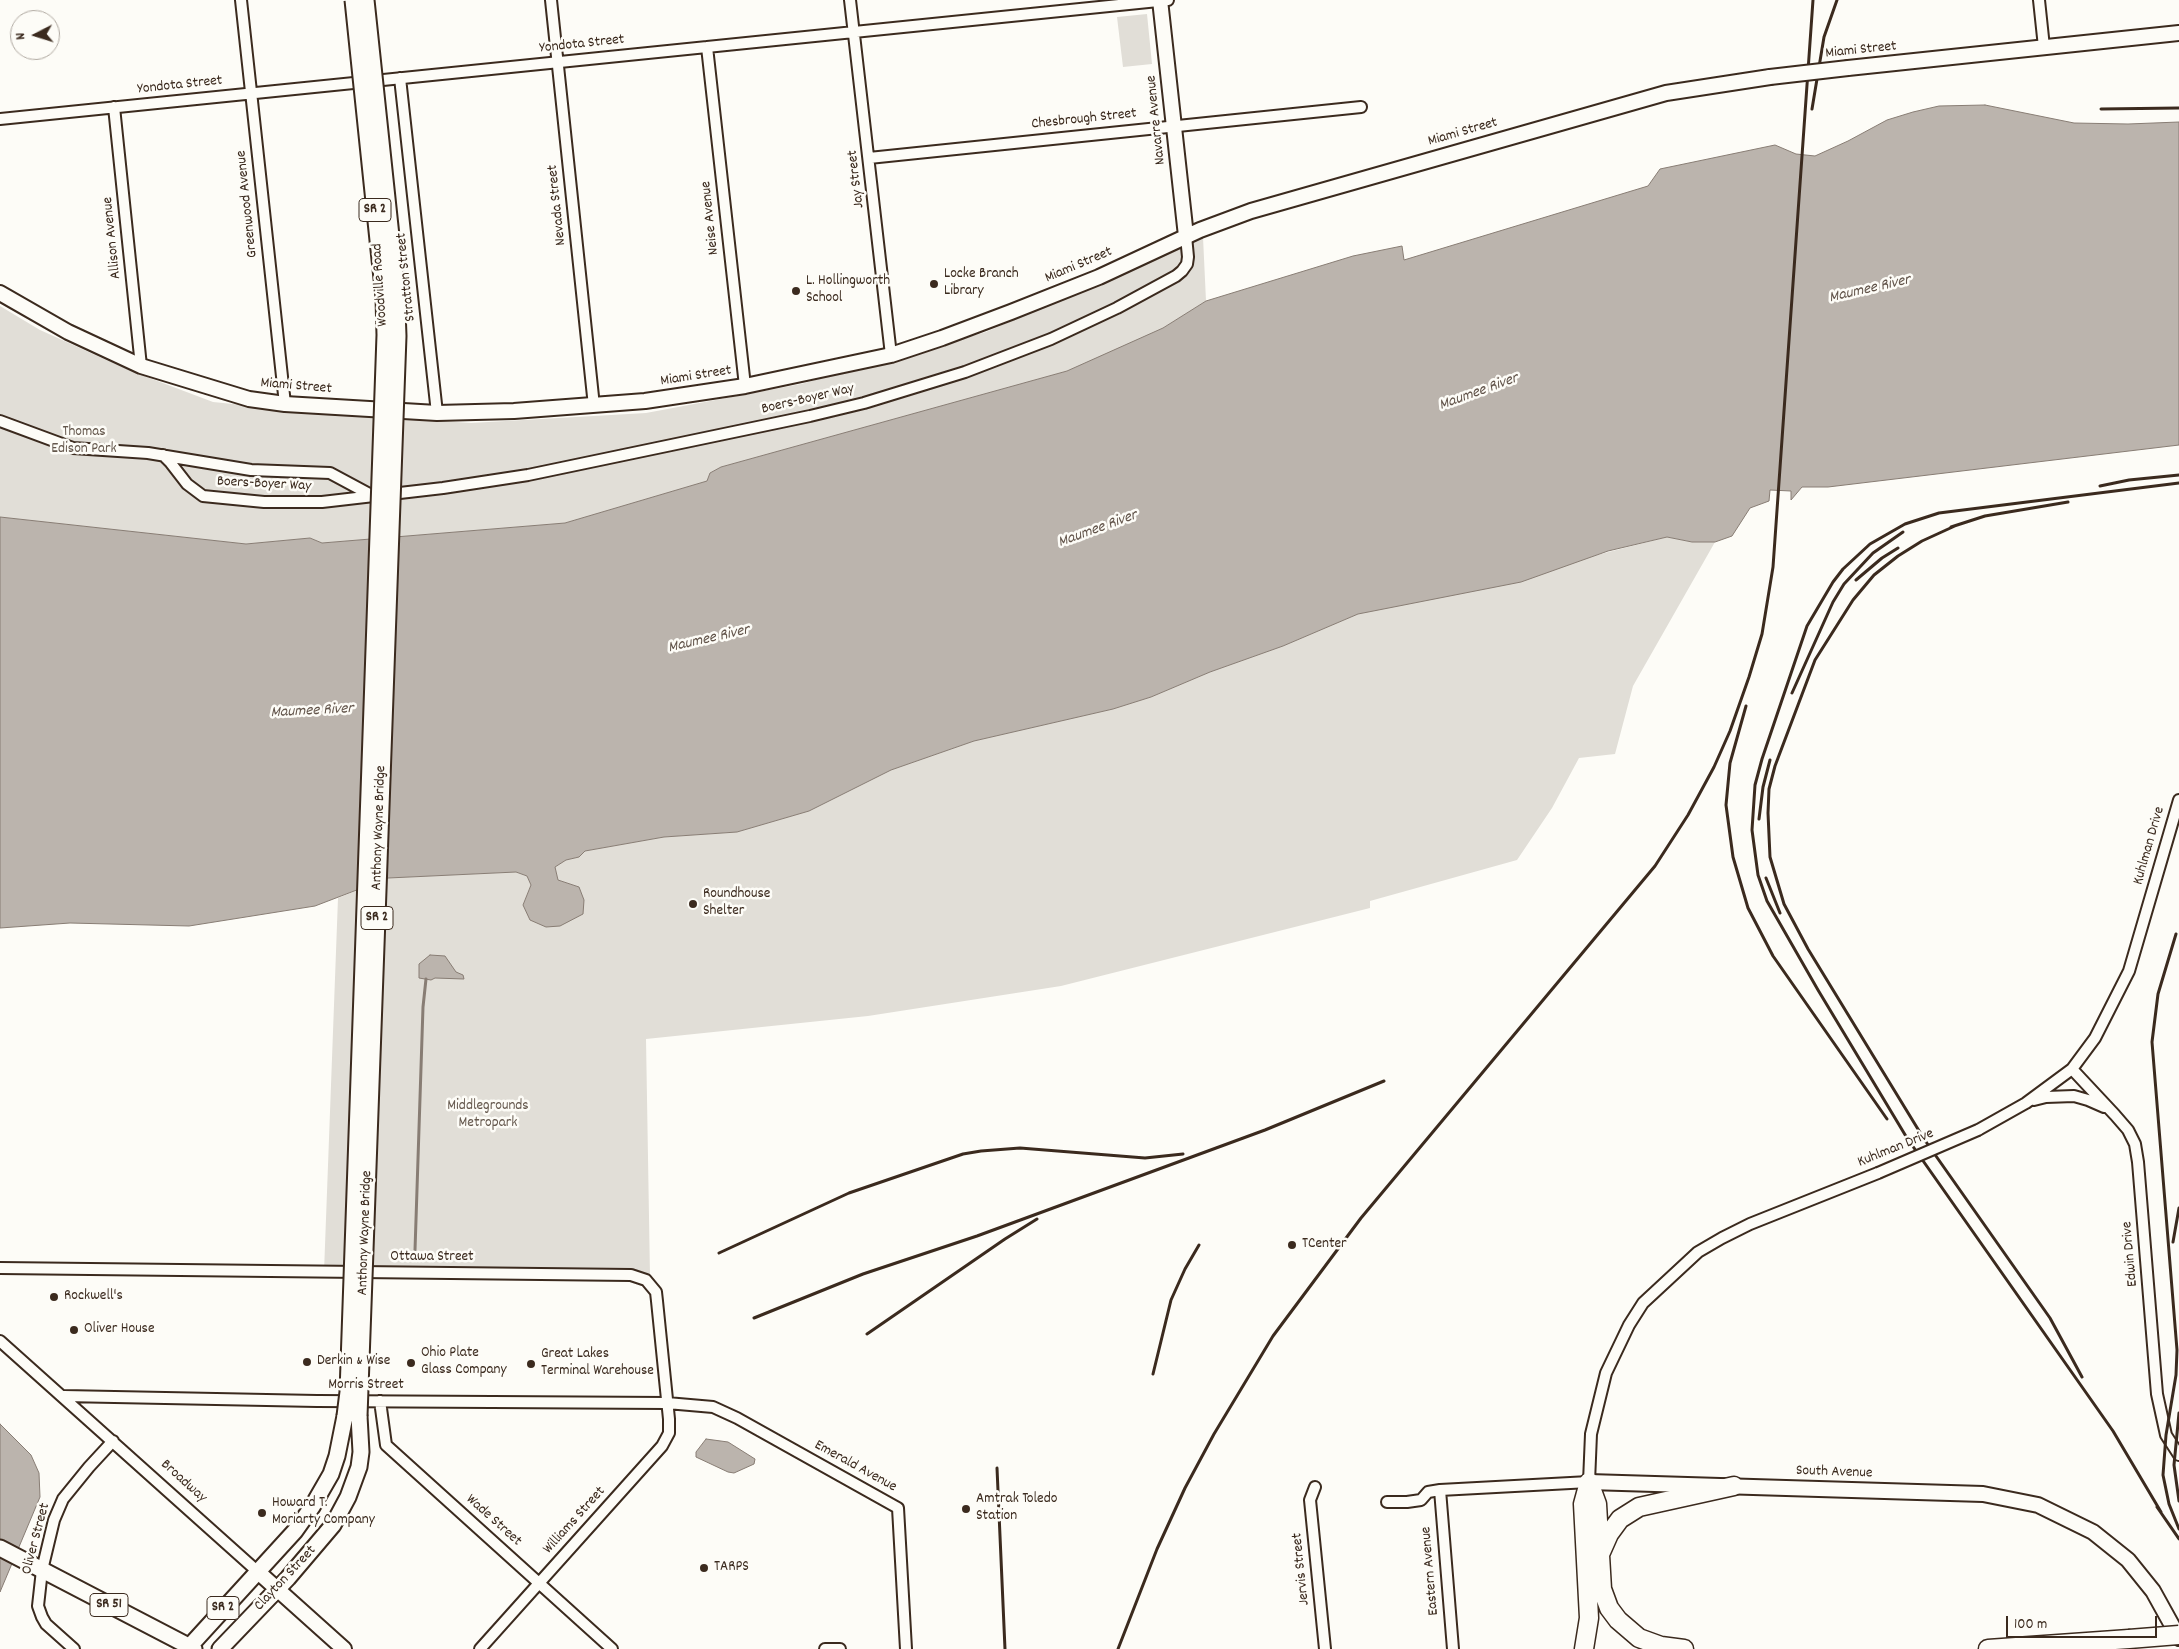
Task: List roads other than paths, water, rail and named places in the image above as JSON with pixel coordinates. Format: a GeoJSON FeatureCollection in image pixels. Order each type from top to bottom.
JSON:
{"type":"FeatureCollection","features":[{"type":"Feature","properties":{"kind":"highway"},"geometry":{"type":"LineString","coordinates":[[1589,1482],[1597,1504],[1602,1589],[1610,1608],[1618,1620],[1639,1638],[1661,1646],[1684,1649]]}},
{"type":"Feature","properties":{"kind":"highway"},"geometry":{"type":"LineString","coordinates":[[1584,1649],[1589,1618],[1583,1504],[1589,1482]]}},
{"type":"Feature","properties":{"kind":"highway"},"geometry":{"type":"LineString","coordinates":[[1599,1555],[1609,1534],[1620,1519],[1639,1507],[1734,1486]]}},
{"type":"Feature","properties":{"kind":"highway"},"geometry":{"type":"LineString","coordinates":[[1988,1649],[2179,1637]]}},
{"type":"Feature","properties":{"kind":"main road","name":"Woodville Road"},"geometry":{"type":"LineString","coordinates":[[353,0],[384,298],[389,420]]}},
{"type":"Feature","properties":{"kind":"main road","name":"Woodville Road"},"geometry":{"type":"LineString","coordinates":[[366,0],[397,298],[398,336],[389,420]]}},
{"type":"Feature","properties":{"kind":"main road","name":"Anthony Wayne Bridge"},"geometry":{"type":"LineString","coordinates":[[352,1416],[348,1372],[389,420]]}},
{"type":"Feature","properties":{"kind":"main road","name":"Clayton Street"},"geometry":{"type":"LineString","coordinates":[[190,1648],[257,1571],[295,1531],[322,1491],[352,1416]]}},
{"type":"Feature","properties":{"kind":"main road","name":"Clayton Street"},"geometry":{"type":"LineString","coordinates":[[220,1649],[326,1536],[348,1497],[358,1467],[361,1452],[352,1416]]}},
{"type":"Feature","properties":{"kind":"main road","name":"SR 51"},"geometry":{"type":"LineString","coordinates":[[0,1548],[190,1648]]}},
{"type":"Feature","properties":{"kind":"street","name":"Greenwood Avenue"},"geometry":{"type":"LineString","coordinates":[[241,0],[285,404]]}},
{"type":"Feature","properties":{"kind":"street","name":"Nevada Street"},"geometry":{"type":"LineString","coordinates":[[551,0],[594,406]]}},
{"type":"Feature","properties":{"kind":"street","name":"Jay Street"},"geometry":{"type":"LineString","coordinates":[[850,0],[891,354]]}},
{"type":"Feature","properties":{"kind":"street","name":"Yondota Street"},"geometry":{"type":"LineString","coordinates":[[0,119],[1163,0]]}},
{"type":"Feature","properties":{"kind":"street","name":"Navarre Avenue"},"geometry":{"type":"LineString","coordinates":[[1163,0],[1186,236]]}},
{"type":"Feature","properties":{"kind":"street"},"geometry":{"type":"LineString","coordinates":[[2039,0],[2044,48]]}},
{"type":"Feature","properties":{"kind":"street","name":"Miami Street"},"geometry":{"type":"LineString","coordinates":[[0,293],[68,332],[141,366],[229,394],[285,404],[437,413],[594,406],[653,400],[745,386],[891,354],[942,338],[1090,280],[1223,220],[1666,93],[1770,77],[2179,33]]}},
{"type":"Feature","properties":{"kind":"street","name":"Neise Avenue"},"geometry":{"type":"LineString","coordinates":[[707,47],[745,386]]}},
{"type":"Feature","properties":{"kind":"street","name":"Stratton Street"},"geometry":{"type":"LineString","coordinates":[[400,78],[437,413]]}},
{"type":"Feature","properties":{"kind":"street","name":"Allison Avenue"},"geometry":{"type":"LineString","coordinates":[[114,107],[141,366]]}},
{"type":"Feature","properties":{"kind":"street","name":"Chesbrough Street"},"geometry":{"type":"LineString","coordinates":[[869,158],[1361,107]]}},
{"type":"Feature","properties":{"kind":"street","name":"Boers-Boyer Way"},"geometry":{"type":"LineString","coordinates":[[163,455],[194,490],[203,496],[264,502],[322,502],[467,485],[552,470],[810,416],[941,380],[1051,339],[1117,308],[1176,276],[1187,264],[1186,236]]}},
{"type":"Feature","properties":{"kind":"street","name":"Boers-Boyer Way"},"geometry":{"type":"LineString","coordinates":[[0,421],[73,448],[163,455],[251,470],[330,473],[372,496],[382,496]]}},
{"type":"Feature","properties":{"kind":"street","name":"Kuhlman Drive"},"geometry":{"type":"LineString","coordinates":[[1589,1482],[1591,1434],[1606,1373],[1628,1325],[1643,1303],[1698,1252],[1722,1238],[1768,1217],[1978,1130],[2026,1103],[2072,1070],[2095,1038],[2129,971],[2179,800]]}},
{"type":"Feature","properties":{"kind":"street","name":"Edwin Drive"},"geometry":{"type":"LineString","coordinates":[[2072,1070],[2116,1115],[2128,1130],[2134,1144],[2138,1162],[2157,1394],[2166,1435],[2179,1455]]}},
{"type":"Feature","properties":{"kind":"street"},"geometry":{"type":"LineString","coordinates":[[2026,1103],[2046,1097],[2074,1096],[2101,1105],[2116,1115]]}},
{"type":"Feature","properties":{"kind":"street","name":"Ottawa Street"},"geometry":{"type":"LineString","coordinates":[[0,1268],[557,1274],[640,1277],[652,1285],[656,1292],[667,1403]]}},
{"type":"Feature","properties":{"kind":"street","name":"Broadway"},"geometry":{"type":"LineString","coordinates":[[0,1341],[64,1396],[344,1649]]}},
{"type":"Feature","properties":{"kind":"street","name":"Morris Street"},"geometry":{"type":"LineString","coordinates":[[64,1396],[667,1403]]}},
{"type":"Feature","properties":{"kind":"street","name":"Wade Street"},"geometry":{"type":"LineString","coordinates":[[380,1401],[386,1445],[612,1649]]}},
{"type":"Feature","properties":{"kind":"street","name":"Williams Street"},"geometry":{"type":"LineString","coordinates":[[480,1649],[662,1446],[668,1432],[667,1403]]}},
{"type":"Feature","properties":{"kind":"street","name":"Emerald Avenue"},"geometry":{"type":"LineString","coordinates":[[667,1403],[714,1407],[725,1412],[898,1508],[906,1649]]}},
{"type":"Feature","properties":{"kind":"street","name":"Oliver Street"},"geometry":{"type":"LineString","coordinates":[[74,1649],[46,1624],[42,1617],[38,1606],[42,1570],[54,1520],[64,1499],[89,1467],[113,1441]]}},
{"type":"Feature","properties":{"kind":"street","name":"South Avenue"},"geometry":{"type":"LineString","coordinates":[[1387,1502],[1421,1500],[1428,1492],[1440,1490],[1589,1482],[1983,1494],[2038,1505],[2093,1532],[2128,1560],[2153,1591],[2179,1637]]}},
{"type":"Feature","properties":{"kind":"street","name":"Jervis Street"},"geometry":{"type":"LineString","coordinates":[[1315,1487],[1310,1500],[1325,1649]]}},
{"type":"Feature","properties":{"kind":"street","name":"Eastern Avenue"},"geometry":{"type":"LineString","coordinates":[[1440,1490],[1453,1649]]}},
{"type":"Feature","properties":{"kind":"street"},"geometry":{"type":"LineString","coordinates":[[825,1649],[840,1649]]}},
{"type":"Feature","properties":{"kind":"water","name":"Maumee River"},"geometry":{"type":"Polygon","coordinates":[[[1985,105],[2074,123],[2128,124],[2179,122],[2179,445],[1828,487],[1802,487],[1791,500],[1791,491],[1770,490],[1769,501],[1750,508],[1732,536],[1715,542],[1692,542],[1667,537],[1608,551],[1521,582],[1358,614],[1283,646],[1210,672],[1151,697],[1113,709],[974,741],[891,770],[809,811],[737,832],[664,837],[585,851],[579,857],[566,860],[555,867],[558,880],[579,887],[584,900],[583,914],[560,926],[546,927],[530,920],[523,905],[531,885],[527,876],[516,872],[388,878],[315,906],[189,926],[70,923],[0,928],[0,517],[246,544],[310,538],[322,543],[565,523],[707,481],[710,473],[721,467],[1067,371],[1163,328],[1206,301],[1353,256],[1402,246],[1404,260],[1648,186],[1660,169],[1775,145],[1796,154],[1815,156],[1887,120],[1913,112],[1939,106],[1985,105]]]}},
{"type":"Feature","properties":{"kind":"water"},"geometry":{"type":"Polygon","coordinates":[[[430,955],[445,956],[456,972],[463,975],[464,979],[435,978],[431,980],[419,978],[419,964],[430,955]]]}},
{"type":"Feature","properties":{"kind":"water"},"geometry":{"type":"Polygon","coordinates":[[[0,1424],[31,1455],[39,1473],[40,1497],[0,1592],[0,1424]]]}},
{"type":"Feature","properties":{"kind":"water"},"geometry":{"type":"Polygon","coordinates":[[[706,1439],[728,1442],[755,1459],[754,1464],[734,1473],[696,1457],[696,1452],[706,1439]]]}},
{"type":"Feature","properties":{"kind":"waterway"},"geometry":{"type":"LineString","coordinates":[[415,1250],[423,1007],[426,979]]}},
{"type":"Feature","properties":{"kind":"railway"},"geometry":{"type":"LineString","coordinates":[[1118,1649],[1157,1549],[1185,1488],[1214,1434],[1273,1336],[1361,1218],[1655,866],[1688,815],[1714,767],[1730,731],[1762,634],[1773,567],[1813,0]]}},
{"type":"Feature","properties":{"kind":"railway"},"geometry":{"type":"LineString","coordinates":[[1812,109],[1824,37],[1837,0]]}},
{"type":"Feature","properties":{"kind":"railway"},"geometry":{"type":"LineString","coordinates":[[2101,109],[2179,108]]}},
{"type":"Feature","properties":{"kind":"railway"},"geometry":{"type":"LineString","coordinates":[[2100,486],[2129,480],[2179,475]]}},
{"type":"Feature","properties":{"kind":"railway"},"geometry":{"type":"LineString","coordinates":[[2161,1512],[2113,1431],[1907,1138],[1818,990],[1767,901],[1758,875],[1752,830],[1755,785],[1762,759],[1807,626],[1833,582],[1843,569],[1870,544],[1905,524],[1939,513],[2179,483]]}},
{"type":"Feature","properties":{"kind":"railway"},"geometry":{"type":"LineString","coordinates":[[1951,527],[1985,516],[2068,502]]}},
{"type":"Feature","properties":{"kind":"railway"},"geometry":{"type":"LineString","coordinates":[[1957,525],[1922,541],[1898,556],[1874,575],[1853,600],[1815,660],[1775,766],[1769,789],[1770,857],[1784,904],[1808,949],[1924,1139],[2050,1318],[2082,1377]]}},
{"type":"Feature","properties":{"kind":"railway"},"geometry":{"type":"LineString","coordinates":[[1792,693],[1833,602],[1844,584],[1873,553],[1903,532]]}},
{"type":"Feature","properties":{"kind":"railway"},"geometry":{"type":"LineString","coordinates":[[1856,580],[1882,558],[1898,548]]}},
{"type":"Feature","properties":{"kind":"railway"},"geometry":{"type":"LineString","coordinates":[[1746,706],[1730,763],[1726,805],[1733,857],[1748,908],[1773,956],[1887,1119]]}},
{"type":"Feature","properties":{"kind":"railway"},"geometry":{"type":"LineString","coordinates":[[1759,819],[1763,787],[1770,760]]}},
{"type":"Feature","properties":{"kind":"railway"},"geometry":{"type":"LineString","coordinates":[[1766,878],[1780,913]]}},
{"type":"Feature","properties":{"kind":"railway"},"geometry":{"type":"LineString","coordinates":[[2176,934],[2158,994],[2152,1042],[2177,1350],[2176,1375],[2166,1435],[2163,1475],[2169,1504],[2179,1529]]}},
{"type":"Feature","properties":{"kind":"railway"},"geometry":{"type":"LineString","coordinates":[[754,1318],[863,1274],[977,1236],[1265,1130],[1384,1081]]}},
{"type":"Feature","properties":{"kind":"railway"},"geometry":{"type":"LineString","coordinates":[[719,1253],[849,1193],[963,1154],[1020,1148],[1145,1158],[1183,1154]]}},
{"type":"Feature","properties":{"kind":"railway"},"geometry":{"type":"LineString","coordinates":[[2173,1242],[2179,1208]]}},
{"type":"Feature","properties":{"kind":"railway"},"geometry":{"type":"LineString","coordinates":[[867,1334],[1037,1219]]}},
{"type":"Feature","properties":{"kind":"railway"},"geometry":{"type":"LineString","coordinates":[[1153,1374],[1171,1300],[1185,1269],[1199,1245]]}},
{"type":"Feature","properties":{"kind":"railway"},"geometry":{"type":"LineString","coordinates":[[2179,1413],[2174,1465],[2179,1501]]}},
{"type":"Feature","properties":{"kind":"railway"},"geometry":{"type":"LineString","coordinates":[[997,1468],[1005,1649]]}},
{"type":"Feature","properties":{"kind":"railway"},"geometry":{"type":"LineString","coordinates":[[2157,1507],[2179,1539]]}},
{"type":"Feature","properties":{"kind":"place","name":"Locke Branch Library"},"geometry":{"type":"Point","coordinates":[934,284]}},
{"type":"Feature","properties":{"kind":"place","name":"L. Hollingworth School"},"geometry":{"type":"Point","coordinates":[796,291]}},
{"type":"Feature","properties":{"kind":"place","name":"Roundhouse Shelter"},"geometry":{"type":"Point","coordinates":[693,904]}},
{"type":"Feature","properties":{"kind":"place","name":"TCenter"},"geometry":{"type":"Point","coordinates":[1292,1245]}},
{"type":"Feature","properties":{"kind":"place","name":"Rockwell's"},"geometry":{"type":"Point","coordinates":[54,1297]}},
{"type":"Feature","properties":{"kind":"place","name":"Oliver House"},"geometry":{"type":"Point","coordinates":[74,1330]}},
{"type":"Feature","properties":{"kind":"place","name":"Derkin & Wise"},"geometry":{"type":"Point","coordinates":[307,1362]}},
{"type":"Feature","properties":{"kind":"place","name":"Ohio Plate Glass Company"},"geometry":{"type":"Point","coordinates":[411,1363]}},
{"type":"Feature","properties":{"kind":"place","name":"Great Lakes Terminal Warehouse"},"geometry":{"type":"Point","coordinates":[531,1364]}},
{"type":"Feature","properties":{"kind":"place","name":"Amtrak Toledo Station"},"geometry":{"type":"Point","coordinates":[966,1509]}},
{"type":"Feature","properties":{"kind":"place","name":"Howard T. Moriarty Company"},"geometry":{"type":"Point","coordinates":[262,1513]}},
{"type":"Feature","properties":{"kind":"place","name":"TARPS"},"geometry":{"type":"Point","coordinates":[704,1568]}},
{"type":"Feature","properties":{"kind":"park label","name":"Thomas Edison Park"},"geometry":{"type":"Point","coordinates":[84,442]}},
{"type":"Feature","properties":{"kind":"park label","name":"Middlegrounds Metropark"},"geometry":{"type":"Point","coordinates":[488,1116]}}]}
